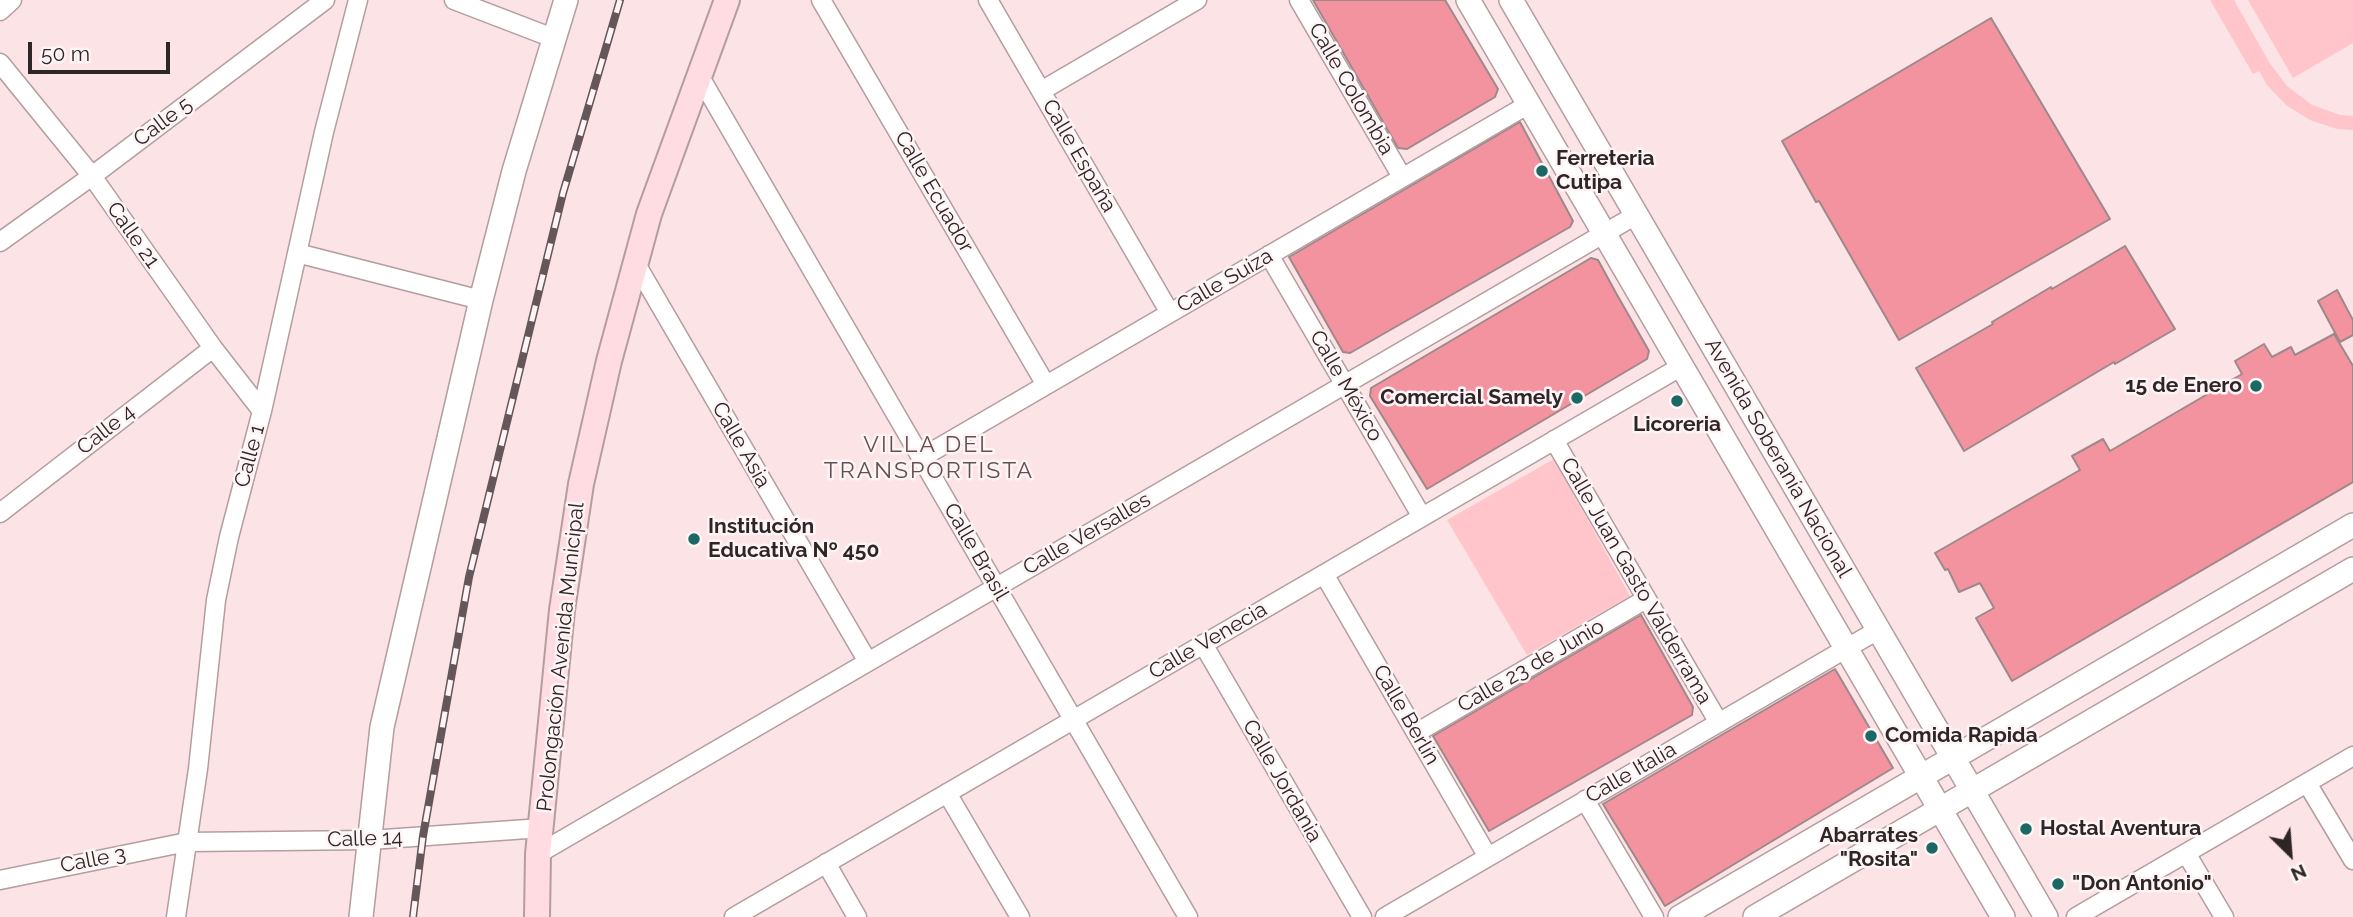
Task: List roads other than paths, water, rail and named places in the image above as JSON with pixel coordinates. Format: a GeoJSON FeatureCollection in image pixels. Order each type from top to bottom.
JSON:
{"type":"FeatureCollection","features":[{"type":"Feature","properties":{"kind":"main road","name":"Prolongación Avenida Municipal"},"geometry":{"type":"LineString","coordinates":[[537,917],[538,854],[562,610],[581,484],[608,361],[649,214],[666,160],[700,77],[727,0]]}},
{"type":"Feature","properties":{"kind":"street"},"geometry":{"type":"LineString","coordinates":[[0,11],[12,0]]}},
{"type":"Feature","properties":{"kind":"street","name":"Calle 5"},"geometry":{"type":"LineString","coordinates":[[0,242],[325,0]]}},
{"type":"Feature","properties":{"kind":"street","name":"Calle 1"},"geometry":{"type":"LineString","coordinates":[[177,917],[198,769],[216,600],[229,537],[262,411],[324,132],[358,0]]}},
{"type":"Feature","properties":{"kind":"street"},"geometry":{"type":"LineString","coordinates":[[454,0],[553,38]]}},
{"type":"Feature","properties":{"kind":"street"},"geometry":{"type":"LineString","coordinates":[[361,917],[382,727],[481,300],[514,172],[566,0]]}},
{"type":"Feature","properties":{"kind":"street","name":"Calle Ecuador"},"geometry":{"type":"LineString","coordinates":[[821,0],[1046,385]]}},
{"type":"Feature","properties":{"kind":"street","name":"Calle España"},"geometry":{"type":"LineString","coordinates":[[988,0],[1170,313]]}},
{"type":"Feature","properties":{"kind":"street"},"geometry":{"type":"LineString","coordinates":[[1041,91],[1197,0]]}},
{"type":"Feature","properties":{"kind":"street","name":"Calle Colombia"},"geometry":{"type":"LineString","coordinates":[[1299,0],[1402,177]]}},
{"type":"Feature","properties":{"kind":"street","name":"Avenida Soberanía Nacional"},"geometry":{"type":"LineString","coordinates":[[1468,0],[2003,917]]}},
{"type":"Feature","properties":{"kind":"street","name":"Avenida Soberanía Nacional"},"geometry":{"type":"LineString","coordinates":[[1511,0],[2046,917]]}},
{"type":"Feature","properties":{"kind":"street","name":"Calle 21"},"geometry":{"type":"LineString","coordinates":[[0,63],[92,176],[213,348],[262,411]]}},
{"type":"Feature","properties":{"kind":"street","name":"Calle Brasil"},"geometry":{"type":"LineString","coordinates":[[700,77],[1188,917]]}},
{"type":"Feature","properties":{"kind":"street","name":"Calle Suiza"},"geometry":{"type":"LineString","coordinates":[[921,457],[1529,104]]}},
{"type":"Feature","properties":{"kind":"street","name":"Calle Versalles"},"geometry":{"type":"LineString","coordinates":[[538,854],[1636,215]]}},
{"type":"Feature","properties":{"kind":"street"},"geometry":{"type":"LineString","coordinates":[[297,253],[481,300]]}},
{"type":"Feature","properties":{"kind":"street","name":"Calle México"},"geometry":{"type":"LineString","coordinates":[[1269,255],[1422,517]]}},
{"type":"Feature","properties":{"kind":"street","name":"Calle Asia"},"geometry":{"type":"LineString","coordinates":[[636,264],[868,662]]}},
{"type":"Feature","properties":{"kind":"street","name":"Calle 4"},"geometry":{"type":"LineString","coordinates":[[0,513],[213,348]]}},
{"type":"Feature","properties":{"kind":"street","name":"Calle Venecia"},"geometry":{"type":"LineString","coordinates":[[734,917],[1682,366]]}},
{"type":"Feature","properties":{"kind":"street","name":"Calle Juan Gasto Valderrama"},"geometry":{"type":"LineString","coordinates":[[1554,440],[1719,723]]}},
{"type":"Feature","properties":{"kind":"street"},"geometry":{"type":"LineString","coordinates":[[1679,917],[2353,525]]}},
{"type":"Feature","properties":{"kind":"street"},"geometry":{"type":"LineString","coordinates":[[1755,917],[2353,569]]}},
{"type":"Feature","properties":{"kind":"street","name":"Calle Berlín"},"geometry":{"type":"LineString","coordinates":[[1324,574],[1488,857]]}},
{"type":"Feature","properties":{"kind":"street","name":"Calle 23 de Junio"},"geometry":{"type":"LineString","coordinates":[[1416,733],[1646,599]]}},
{"type":"Feature","properties":{"kind":"street","name":"Calle Italia"},"geometry":{"type":"LineString","coordinates":[[1385,917],[1878,630]]}},
{"type":"Feature","properties":{"kind":"street","name":"Calle Jordania"},"geometry":{"type":"LineString","coordinates":[[1203,644],[1362,917]]}},
{"type":"Feature","properties":{"kind":"street"},"geometry":{"type":"LineString","coordinates":[[2076,917],[2353,756]]}},
{"type":"Feature","properties":{"kind":"street"},"geometry":{"type":"LineString","coordinates":[[2307,783],[2353,860]]}},
{"type":"Feature","properties":{"kind":"street"},"geometry":{"type":"LineString","coordinates":[[947,793],[1020,917]]}},
{"type":"Feature","properties":{"kind":"street"},"geometry":{"type":"LineString","coordinates":[[1585,800],[1654,917]]}},
{"type":"Feature","properties":{"kind":"street","name":"Calle 14"},"geometry":{"type":"LineString","coordinates":[[187,842],[370,840],[542,828]]}},
{"type":"Feature","properties":{"kind":"street","name":"Calle 3"},"geometry":{"type":"LineString","coordinates":[[0,880],[187,842]]}},
{"type":"Feature","properties":{"kind":"street"},"geometry":{"type":"LineString","coordinates":[[2186,853],[2224,917]]}},
{"type":"Feature","properties":{"kind":"street"},"geometry":{"type":"LineString","coordinates":[[826,863],[857,917]]}},
{"type":"Feature","properties":{"kind":"railway"},"geometry":{"type":"LineString","coordinates":[[413,917],[423,836],[469,577],[563,193],[620,0]]}},
{"type":"Feature","properties":{"kind":"place","name":"Ferreteria Cutipa"},"geometry":{"type":"Point","coordinates":[1542,171]}},
{"type":"Feature","properties":{"kind":"place","name":"15 de Enero"},"geometry":{"type":"Point","coordinates":[2256,386]}},
{"type":"Feature","properties":{"kind":"place","name":"Comercial Samely"},"geometry":{"type":"Point","coordinates":[1577,398]}},
{"type":"Feature","properties":{"kind":"place","name":"Licoreria"},"geometry":{"type":"Point","coordinates":[1677,401]}},
{"type":"Feature","properties":{"kind":"place","name":"Institución Educativa Nº 450"},"geometry":{"type":"Point","coordinates":[694,539]}},
{"type":"Feature","properties":{"kind":"place","name":"Comida Rapida"},"geometry":{"type":"Point","coordinates":[1871,736]}},
{"type":"Feature","properties":{"kind":"place","name":"Hostal Aventura"},"geometry":{"type":"Point","coordinates":[2026,829]}},
{"type":"Feature","properties":{"kind":"place","name":"Abarrates \"Rosita\""},"geometry":{"type":"Point","coordinates":[1932,848]}},
{"type":"Feature","properties":{"kind":"place","name":"\"Don Antonio\""},"geometry":{"type":"Point","coordinates":[2058,884]}},
{"type":"Feature","properties":{"kind":"district","name":"VILLA DEL TRANSPORTISTA"},"geometry":{"type":"Point","coordinates":[929,458]}}]}
